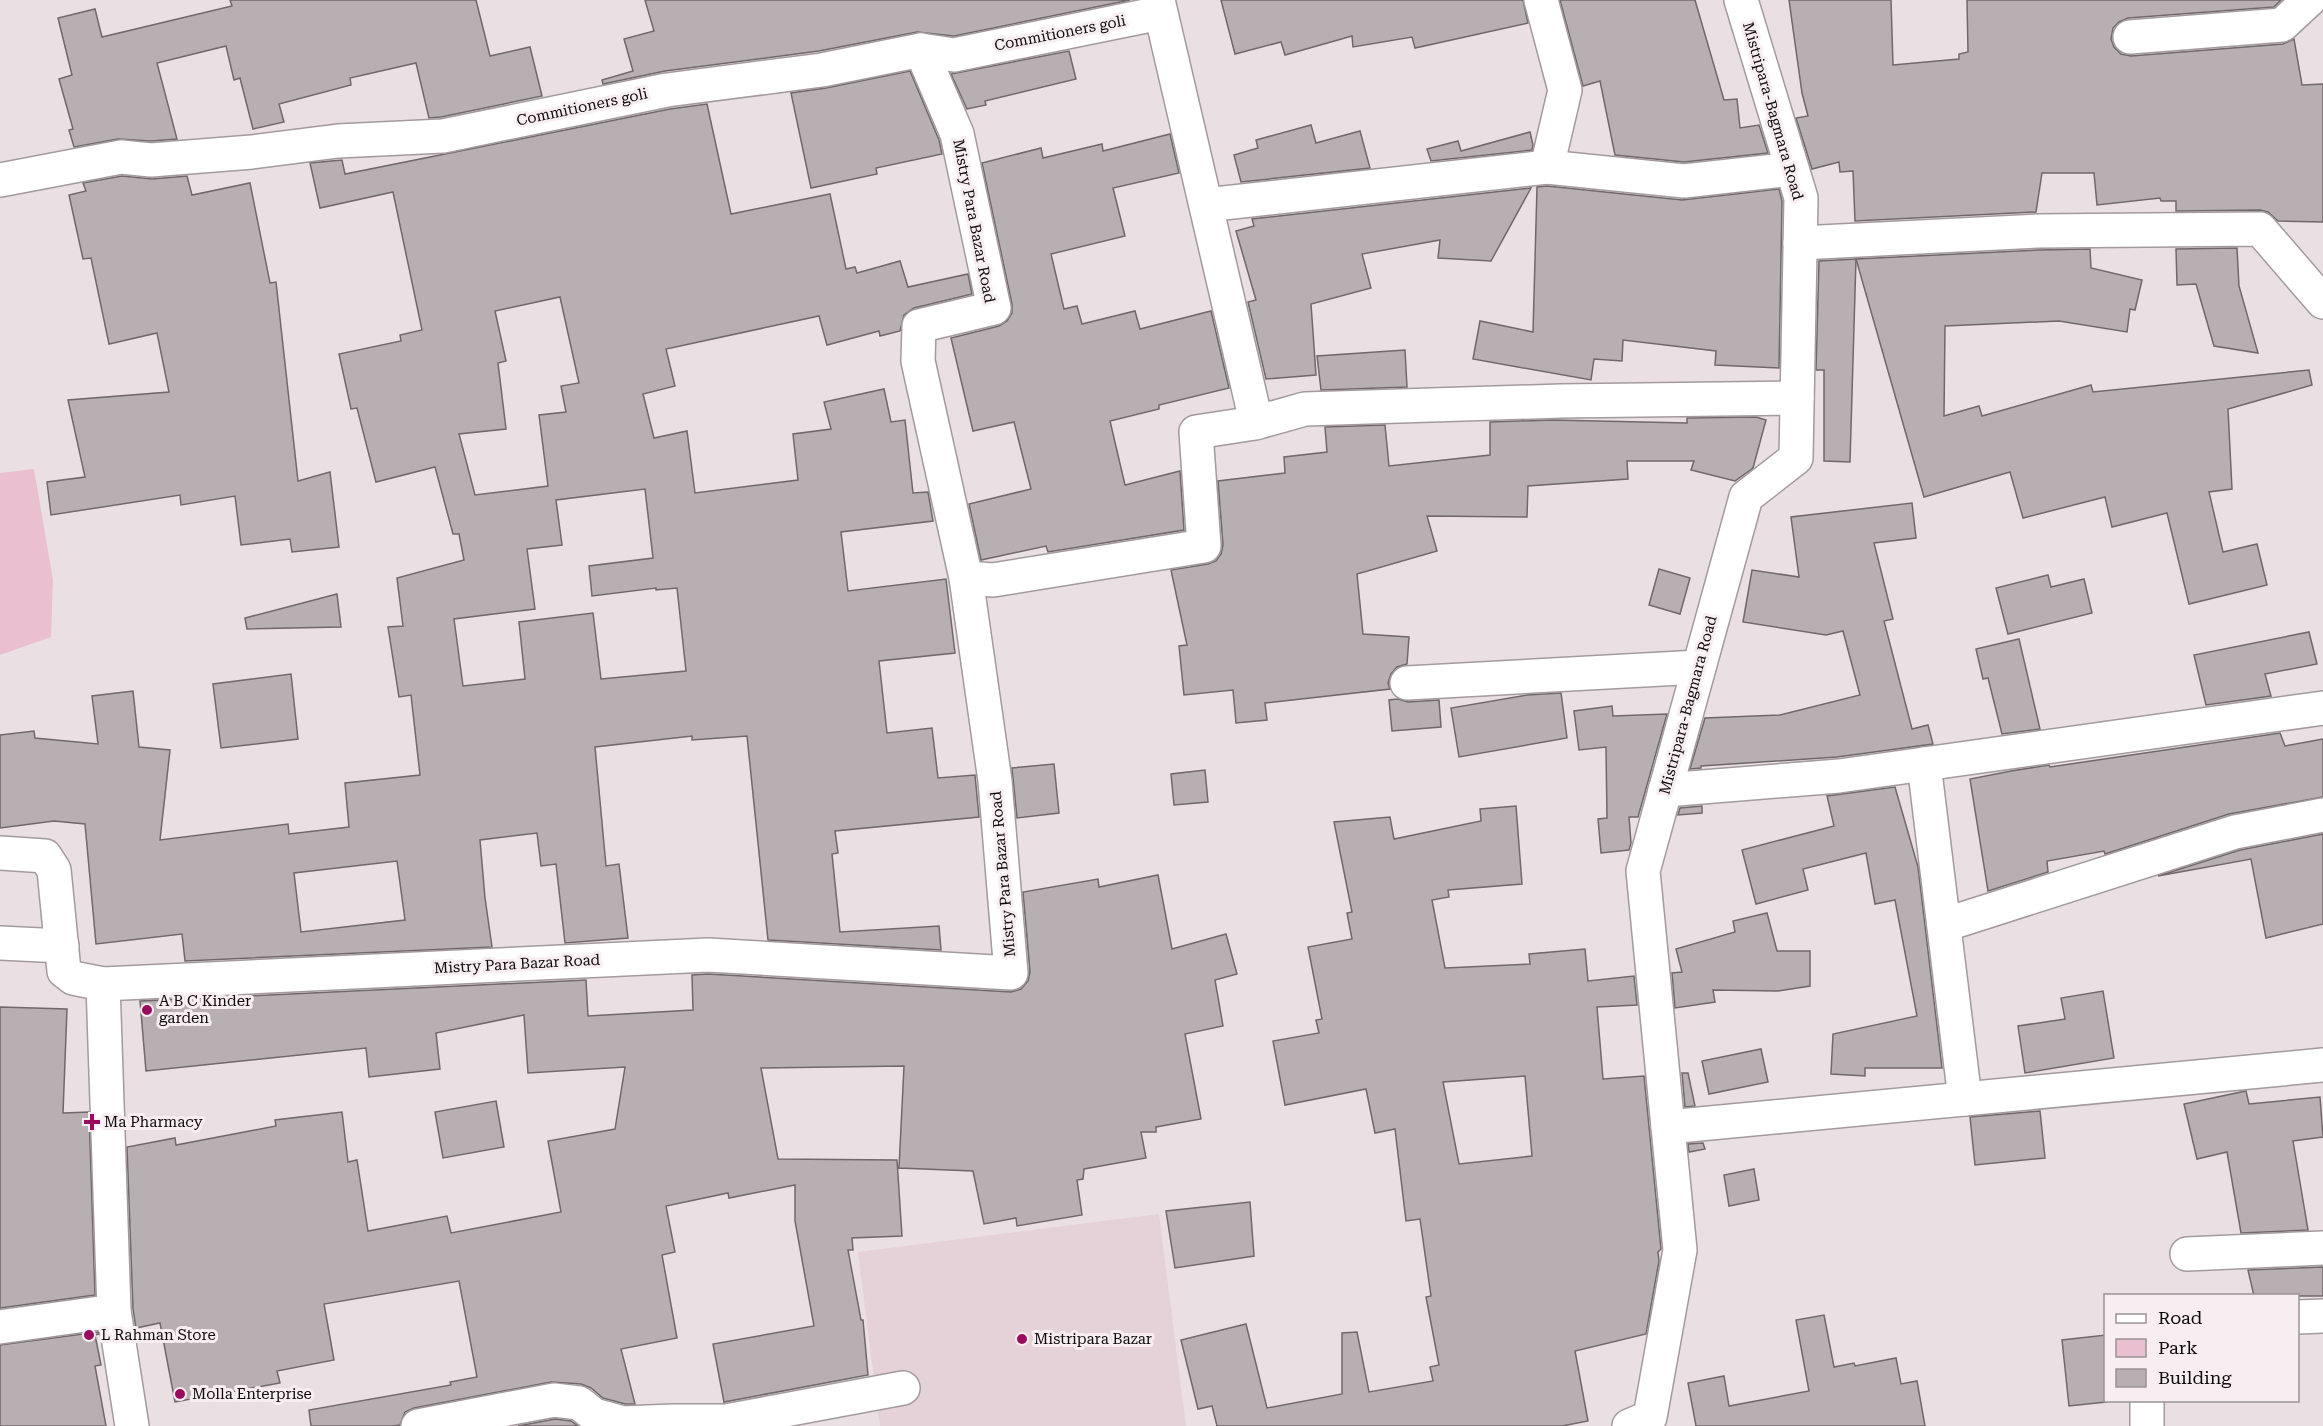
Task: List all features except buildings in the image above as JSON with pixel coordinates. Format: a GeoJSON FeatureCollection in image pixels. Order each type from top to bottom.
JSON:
{"type":"FeatureCollection","features":[{"type":"Feature","properties":{"kind":"street"},"geometry":{"type":"LineString","coordinates":[[1541,0],[1564,90],[1547,167]]}},
{"type":"Feature","properties":{"kind":"street","name":"Mistripara-Bagmara Road"},"geometry":{"type":"LineString","coordinates":[[1629,1426],[1650,1417],[1680,1250],[1643,871],[1746,497],[1796,458],[1801,198],[1741,0]]}},
{"type":"Feature","properties":{"kind":"street"},"geometry":{"type":"LineString","coordinates":[[2130,37],[2282,25],[2309,0]]}},
{"type":"Feature","properties":{"kind":"street"},"geometry":{"type":"LineString","coordinates":[[1159,7],[1256,421]]}},
{"type":"Feature","properties":{"kind":"street","name":"Commitioners goli"},"geometry":{"type":"LineString","coordinates":[[0,180],[121,157],[151,160],[252,152],[338,141],[443,136],[667,90],[822,70],[921,50],[954,55],[1159,7]]}},
{"type":"Feature","properties":{"kind":"street","name":"Mistry Para Bazar Road"},"geometry":{"type":"LineString","coordinates":[[103,984],[708,955],[1011,973],[995,781],[966,578],[918,361],[919,326],[994,308],[957,134],[921,50]]}},
{"type":"Feature","properties":{"kind":"street"},"geometry":{"type":"LineString","coordinates":[[1206,205],[1547,167],[1684,181],[1792,170]]}},
{"type":"Feature","properties":{"kind":"street"},"geometry":{"type":"LineString","coordinates":[[1800,243],[2038,231],[2260,229],[2323,302]]}},
{"type":"Feature","properties":{"kind":"street"},"geometry":{"type":"LineString","coordinates":[[966,578],[993,580],[1204,546],[1196,432],[1305,409],[1561,401],[1797,398]]}},
{"type":"Feature","properties":{"kind":"street"},"geometry":{"type":"LineString","coordinates":[[1407,683],[1699,667]]}},
{"type":"Feature","properties":{"kind":"street"},"geometry":{"type":"LineString","coordinates":[[1665,790],[1839,776],[2323,708]]}},
{"type":"Feature","properties":{"kind":"street"},"geometry":{"type":"LineString","coordinates":[[1924,764],[1965,1099]]}},
{"type":"Feature","properties":{"kind":"street"},"geometry":{"type":"LineString","coordinates":[[1944,924],[2235,832],[2323,815]]}},
{"type":"Feature","properties":{"kind":"street"},"geometry":{"type":"LineString","coordinates":[[0,854],[45,855],[54,870],[64,971],[73,978],[103,984],[114,1311],[132,1426]]}},
{"type":"Feature","properties":{"kind":"street"},"geometry":{"type":"LineString","coordinates":[[0,943],[62,946]]}},
{"type":"Feature","properties":{"kind":"street"},"geometry":{"type":"LineString","coordinates":[[1668,1127],[2323,1065]]}},
{"type":"Feature","properties":{"kind":"street"},"geometry":{"type":"LineString","coordinates":[[2187,1254],[2323,1248]]}},
{"type":"Feature","properties":{"kind":"street"},"geometry":{"type":"LineString","coordinates":[[0,1327],[114,1311]]}},
{"type":"Feature","properties":{"kind":"street"},"geometry":{"type":"LineString","coordinates":[[2299,1317],[2323,1316]]}},
{"type":"Feature","properties":{"kind":"street"},"geometry":{"type":"LineString","coordinates":[[418,1426],[554,1400],[579,1403],[594,1415],[624,1423],[673,1420],[726,1422],[903,1388]]}},
{"type":"Feature","properties":{"kind":"street"},"geometry":{"type":"LineString","coordinates":[[2147,1402],[2147,1426]]}},
{"type":"Feature","properties":{"kind":"shaded area","name":"Mistripara Bazar"},"geometry":{"type":"Polygon","coordinates":[[[1159,1214],[1186,1426],[880,1426],[858,1252],[1159,1214]]]}},
{"type":"Feature","properties":{"kind":"green space"},"geometry":{"type":"Polygon","coordinates":[[[34,469],[53,580],[51,637],[0,655],[0,473],[34,469]]]}},
{"type":"Feature","properties":{"kind":"place","name":"A B C Kinder garden"},"geometry":{"type":"Point","coordinates":[147,1010]}},
{"type":"Feature","properties":{"kind":"place","name":"Ma Pharmacy"},"geometry":{"type":"Point","coordinates":[92,1122]}},
{"type":"Feature","properties":{"kind":"place","name":"L Rahman Store"},"geometry":{"type":"Point","coordinates":[89,1335]}},
{"type":"Feature","properties":{"kind":"place","name":"Mistripara Bazar"},"geometry":{"type":"Point","coordinates":[1022,1339]}},
{"type":"Feature","properties":{"kind":"place","name":"Molla Enterprise"},"geometry":{"type":"Point","coordinates":[180,1394]}}]}
